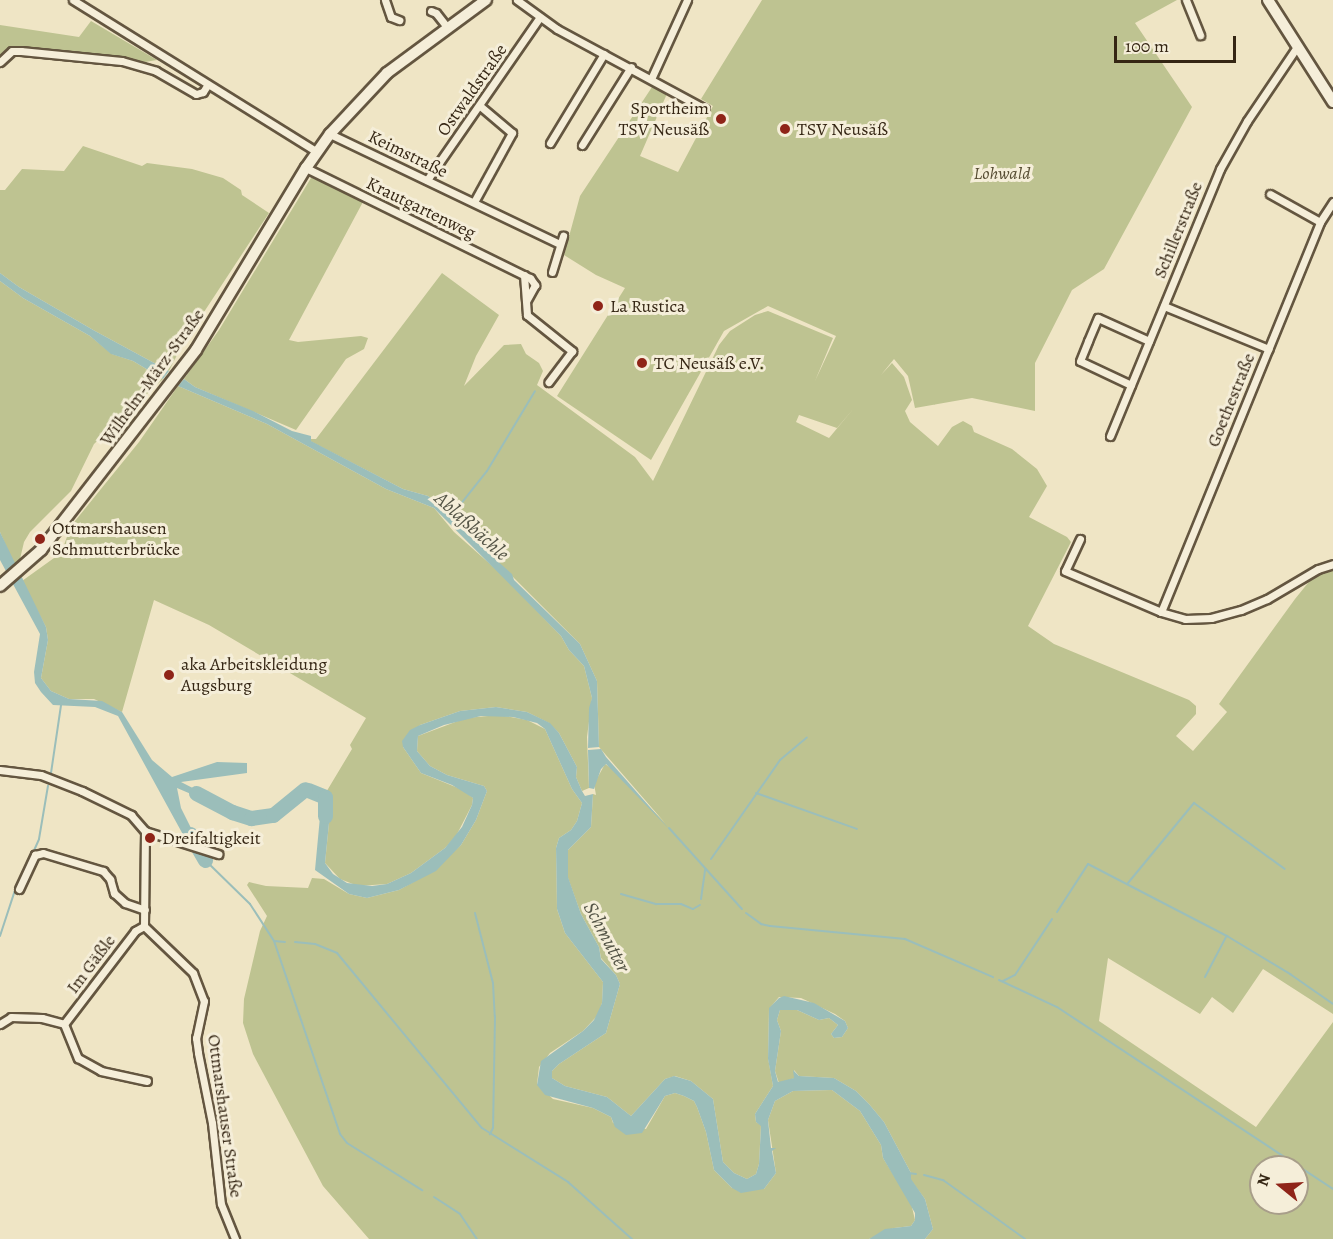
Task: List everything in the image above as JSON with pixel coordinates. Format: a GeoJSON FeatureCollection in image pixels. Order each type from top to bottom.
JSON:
{"type":"FeatureCollection","features":[{"type":"Feature","properties":{"kind":"street"},"geometry":{"type":"LineString","coordinates":[[73,0],[317,152]]}},
{"type":"Feature","properties":{"kind":"street"},"geometry":{"type":"LineString","coordinates":[[385,0],[391,17],[399,20]]}},
{"type":"Feature","properties":{"kind":"street","name":"Wilhelm-März-Straße"},"geometry":{"type":"LineString","coordinates":[[2,585],[26,565],[52,536],[185,365],[227,301],[306,168],[330,134],[387,73],[486,0]]}},
{"type":"Feature","properties":{"kind":"street"},"geometry":{"type":"LineString","coordinates":[[517,0],[540,17],[705,109]]}},
{"type":"Feature","properties":{"kind":"street"},"geometry":{"type":"LineString","coordinates":[[651,79],[687,0]]}},
{"type":"Feature","properties":{"kind":"street"},"geometry":{"type":"LineString","coordinates":[[1186,0],[1200,35]]}},
{"type":"Feature","properties":{"kind":"street"},"geometry":{"type":"LineString","coordinates":[[1268,0],[1333,102]]}},
{"type":"Feature","properties":{"kind":"street"},"geometry":{"type":"LineString","coordinates":[[431,11],[436,12],[447,27]]}},
{"type":"Feature","properties":{"kind":"street","name":"Ostwaldstraße"},"geometry":{"type":"LineString","coordinates":[[427,180],[540,17]]}},
{"type":"Feature","properties":{"kind":"street","name":"Schillerstraße"},"geometry":{"type":"LineString","coordinates":[[1110,436],[1220,169],[1251,114],[1297,47]]}},
{"type":"Feature","properties":{"kind":"street"},"geometry":{"type":"LineString","coordinates":[[0,62],[12,51],[122,61],[156,71],[196,94],[203,92],[208,84]]}},
{"type":"Feature","properties":{"kind":"street"},"geometry":{"type":"LineString","coordinates":[[550,143],[604,54]]}},
{"type":"Feature","properties":{"kind":"street"},"geometry":{"type":"LineString","coordinates":[[582,145],[631,67]]}},
{"type":"Feature","properties":{"kind":"street"},"geometry":{"type":"LineString","coordinates":[[474,202],[512,133],[480,106]]}},
{"type":"Feature","properties":{"kind":"street","name":"Keimstraße"},"geometry":{"type":"LineString","coordinates":[[330,134],[474,202],[562,240],[552,272]]}},
{"type":"Feature","properties":{"kind":"street","name":"Krautgartenweg"},"geometry":{"type":"LineString","coordinates":[[306,168],[524,275]]}},
{"type":"Feature","properties":{"kind":"street"},"geometry":{"type":"LineString","coordinates":[[1270,194],[1320,222]]}},
{"type":"Feature","properties":{"kind":"street","name":"Goethestraße"},"geometry":{"type":"LineString","coordinates":[[1161,612],[1320,222],[1333,202]]}},
{"type":"Feature","properties":{"kind":"street"},"geometry":{"type":"LineString","coordinates":[[524,275],[526,311],[531,320],[572,351],[549,382]]}},
{"type":"Feature","properties":{"kind":"street"},"geometry":{"type":"LineString","coordinates":[[524,275],[536,285],[526,301]]}},
{"type":"Feature","properties":{"kind":"street"},"geometry":{"type":"LineString","coordinates":[[1164,306],[1269,349]]}},
{"type":"Feature","properties":{"kind":"street"},"geometry":{"type":"LineString","coordinates":[[1131,384],[1080,361],[1098,318],[1149,341]]}},
{"type":"Feature","properties":{"kind":"street"},"geometry":{"type":"LineString","coordinates":[[1080,539],[1065,571],[1161,612],[1198,619],[1226,614],[1255,605],[1318,569],[1333,564]]}},
{"type":"Feature","properties":{"kind":"street"},"geometry":{"type":"LineString","coordinates":[[0,770],[41,775],[82,791],[131,815],[145,831],[218,854]]}},
{"type":"Feature","properties":{"kind":"street"},"geometry":{"type":"LineString","coordinates":[[144,926],[145,831]]}},
{"type":"Feature","properties":{"kind":"street"},"geometry":{"type":"LineString","coordinates":[[19,889],[35,855],[44,853],[103,871],[110,879],[114,893],[125,903],[145,910]]}},
{"type":"Feature","properties":{"kind":"street","name":"Im Gäßle"},"geometry":{"type":"LineString","coordinates":[[64,1024],[135,931],[144,926]]}},
{"type":"Feature","properties":{"kind":"street","name":"Ottmarshauser Straße"},"geometry":{"type":"LineString","coordinates":[[144,926],[193,973],[204,1001],[196,1038],[212,1123],[221,1204],[235,1239]]}},
{"type":"Feature","properties":{"kind":"street"},"geometry":{"type":"LineString","coordinates":[[0,1024],[11,1017],[42,1018],[64,1024],[78,1058],[101,1071],[147,1082]]}},
{"type":"Feature","properties":{"kind":"green space","name":"Lohwald"},"geometry":{"type":"Polygon","coordinates":[[[762,0],[1177,0],[1135,23],[1192,107],[1104,269],[1072,290],[1035,363],[1035,411],[972,398],[915,408],[908,376],[894,359],[881,375],[892,363],[904,377],[912,400],[905,411],[910,422],[938,446],[952,427],[963,421],[972,426],[974,432],[1012,449],[1037,469],[1047,486],[1029,517],[1067,537],[1071,542],[1028,626],[1054,644],[1189,700],[1196,706],[1196,714],[1176,736],[1193,751],[1227,712],[1219,704],[1295,599],[1312,578],[1327,569],[1333,569],[1333,1014],[1263,969],[1233,1013],[1212,997],[1200,1014],[1108,958],[1099,1021],[1256,1127],[1333,1022],[1333,1239],[925,1239],[933,1229],[925,1199],[910,1179],[911,1173],[884,1122],[869,1104],[856,1091],[834,1078],[799,1076],[794,1070],[795,1078],[779,1083],[775,1071],[781,1031],[777,1020],[780,1010],[797,1010],[819,1020],[829,1018],[838,1025],[831,1034],[834,1038],[842,1037],[848,1028],[845,1021],[835,1014],[801,998],[779,997],[769,1009],[768,1058],[773,1086],[755,1114],[756,1122],[761,1125],[759,1164],[756,1174],[747,1179],[734,1173],[723,1162],[713,1099],[691,1081],[675,1076],[665,1079],[631,1116],[607,1097],[565,1086],[552,1078],[552,1071],[559,1064],[606,1033],[620,984],[616,975],[601,958],[599,947],[581,914],[568,878],[568,850],[591,827],[593,794],[596,795],[594,784],[605,764],[614,770],[665,823],[599,747],[597,681],[580,644],[446,510],[428,496],[403,489],[310,441],[316,439],[442,273],[499,315],[476,356],[464,386],[504,345],[521,344],[526,354],[539,363],[543,371],[537,385],[635,457],[653,481],[719,345],[730,331],[755,315],[768,311],[833,338],[815,381],[836,336],[768,306],[724,331],[651,460],[557,396],[625,288],[596,275],[564,255],[580,196],[654,84],[669,89],[640,156],[678,172],[713,106],[701,99],[762,0]],[[854,408],[837,428],[799,415],[796,422],[829,438],[854,408]]]}},
{"type":"Feature","properties":{"kind":"green space"},"geometry":{"type":"Polygon","coordinates":[[[91,21],[157,60],[145,62],[124,57],[18,47],[5,51],[0,56],[0,25],[79,37],[91,21]]]}},
{"type":"Feature","properties":{"kind":"green space"},"geometry":{"type":"Polygon","coordinates":[[[83,146],[142,166],[147,163],[192,169],[223,178],[241,190],[242,195],[269,213],[181,347],[169,371],[19,287],[0,273],[0,190],[5,190],[22,169],[64,171],[83,146]]]}},
{"type":"Feature","properties":{"kind":"green space"},"geometry":{"type":"Polygon","coordinates":[[[316,177],[364,200],[289,340],[298,342],[361,336],[368,338],[364,349],[346,359],[296,430],[195,387],[184,379],[219,330],[311,178],[316,177]]]}},
{"type":"Feature","properties":{"kind":"green space"},"geometry":{"type":"Polygon","coordinates":[[[0,281],[23,298],[90,336],[112,354],[133,361],[163,379],[94,444],[71,491],[30,532],[24,542],[20,559],[14,565],[0,532],[0,281]]]}},
{"type":"Feature","properties":{"kind":"green space"},"geometry":{"type":"Polygon","coordinates":[[[178,386],[267,424],[386,489],[434,508],[454,532],[499,572],[561,636],[569,650],[584,666],[592,698],[587,737],[589,788],[582,791],[576,777],[577,767],[559,733],[549,723],[527,712],[496,707],[460,711],[420,725],[403,747],[421,773],[463,790],[473,798],[472,805],[456,836],[445,848],[411,873],[387,884],[358,886],[340,879],[325,863],[331,803],[325,794],[352,749],[350,745],[366,718],[209,625],[154,600],[122,712],[94,699],[69,699],[51,691],[41,678],[48,640],[46,627],[22,581],[61,553],[71,526],[139,442],[178,386]]]}},
{"type":"Feature","properties":{"kind":"green space"},"geometry":{"type":"Polygon","coordinates":[[[499,715],[527,720],[545,729],[572,789],[582,803],[577,821],[571,830],[559,838],[556,848],[557,909],[565,933],[603,982],[602,1003],[598,1015],[583,1031],[550,1053],[539,1067],[537,1084],[553,1099],[593,1108],[611,1117],[613,1123],[646,1129],[665,1096],[675,1093],[684,1096],[694,1101],[697,1107],[706,1132],[714,1170],[732,1188],[764,1189],[776,1173],[768,1120],[775,1101],[793,1091],[832,1090],[860,1111],[881,1145],[883,1158],[911,1203],[915,1220],[911,1226],[894,1228],[869,1239],[369,1239],[323,1186],[253,1054],[243,1023],[244,999],[260,931],[267,916],[247,885],[249,882],[266,886],[308,888],[312,878],[324,879],[349,894],[367,898],[399,890],[426,875],[461,845],[476,820],[487,791],[484,786],[447,775],[430,766],[417,751],[418,736],[466,718],[499,715]]]}},
{"type":"Feature","properties":{"kind":"water"},"geometry":{"type":"Polygon","coordinates":[[[0,273],[19,287],[169,371],[163,379],[133,361],[111,354],[90,336],[23,298],[0,281],[0,273]]]}},
{"type":"Feature","properties":{"kind":"water"},"geometry":{"type":"Polygon","coordinates":[[[184,379],[195,387],[253,411],[292,431],[311,436],[311,441],[403,489],[428,496],[454,516],[465,532],[512,574],[514,580],[580,644],[597,681],[599,747],[588,748],[589,708],[592,698],[584,666],[569,650],[561,636],[434,508],[386,489],[267,424],[178,386],[184,379]]]}},
{"type":"Feature","properties":{"kind":"water"},"geometry":{"type":"Polygon","coordinates":[[[0,532],[46,627],[48,640],[41,678],[51,691],[69,699],[102,701],[122,712],[152,760],[172,777],[217,762],[247,763],[247,773],[181,782],[214,799],[212,803],[177,788],[181,808],[199,844],[186,840],[118,716],[95,707],[53,705],[35,683],[34,672],[40,634],[0,560],[0,532]]]}},
{"type":"Feature","properties":{"kind":"water"},"geometry":{"type":"Polygon","coordinates":[[[496,707],[527,712],[550,723],[559,733],[577,767],[576,777],[585,796],[593,794],[591,827],[568,850],[568,877],[581,914],[599,947],[601,959],[616,975],[620,984],[606,1033],[559,1064],[552,1071],[552,1078],[565,1086],[607,1097],[631,1116],[665,1079],[674,1076],[691,1081],[713,1099],[723,1162],[734,1173],[747,1179],[756,1174],[759,1164],[761,1126],[756,1122],[755,1114],[773,1086],[768,1059],[769,1008],[784,996],[814,1003],[845,1021],[848,1028],[842,1037],[834,1038],[831,1034],[838,1025],[829,1018],[819,1020],[797,1010],[780,1010],[777,1020],[781,1031],[775,1071],[778,1082],[794,1078],[793,1070],[799,1076],[834,1078],[856,1091],[869,1104],[884,1122],[911,1173],[911,1179],[925,1199],[933,1229],[925,1239],[869,1239],[885,1229],[911,1226],[915,1220],[915,1213],[883,1158],[881,1145],[860,1111],[832,1090],[793,1091],[775,1101],[768,1120],[771,1148],[776,1148],[772,1151],[776,1173],[764,1189],[741,1193],[732,1188],[714,1170],[706,1132],[694,1101],[675,1093],[665,1096],[642,1133],[626,1135],[615,1127],[611,1117],[593,1108],[545,1095],[537,1085],[541,1061],[583,1031],[594,1020],[602,1003],[603,982],[565,933],[557,909],[556,848],[559,838],[571,830],[577,821],[582,803],[572,789],[545,729],[537,723],[513,717],[481,716],[444,725],[418,736],[417,751],[430,766],[447,775],[484,786],[487,791],[476,820],[461,845],[436,871],[399,890],[367,898],[349,894],[315,870],[321,806],[325,794],[331,803],[325,863],[333,874],[347,883],[372,886],[387,884],[411,873],[445,848],[462,827],[473,798],[452,785],[421,773],[403,747],[402,741],[410,730],[420,725],[460,711],[496,707]]]}},
{"type":"Feature","properties":{"kind":"water"},"geometry":{"type":"Polygon","coordinates":[[[601,749],[670,830],[606,764],[601,769],[594,789],[589,788],[588,750],[601,749]]]}},
{"type":"Feature","properties":{"kind":"waterway","name":"Ablaßbächle"},"geometry":{"type":"LineString","coordinates":[[452,515],[487,471],[535,391]]}},
{"type":"Feature","properties":{"kind":"waterway"},"geometry":{"type":"LineString","coordinates":[[51,773],[61,705]]}},
{"type":"Feature","properties":{"kind":"waterway"},"geometry":{"type":"LineString","coordinates":[[711,859],[780,760],[807,737]]}},
{"type":"Feature","properties":{"kind":"waterway"},"geometry":{"type":"LineString","coordinates":[[32,855],[39,839],[48,786]]}},
{"type":"Feature","properties":{"kind":"waterway"},"geometry":{"type":"LineString","coordinates":[[196,793],[232,812],[251,818],[273,815],[305,789]]}},
{"type":"Feature","properties":{"kind":"waterway","name":"Schmutter"},"geometry":{"type":"LineString","coordinates":[[308,790],[325,797],[325,816]]}},
{"type":"Feature","properties":{"kind":"waterway"},"geometry":{"type":"LineString","coordinates":[[756,793],[857,829]]}},
{"type":"Feature","properties":{"kind":"waterway"},"geometry":{"type":"LineString","coordinates":[[1128,883],[1194,803],[1285,869]]}},
{"type":"Feature","properties":{"kind":"waterway"},"geometry":{"type":"LineString","coordinates":[[669,828],[742,909]]}},
{"type":"Feature","properties":{"kind":"waterway"},"geometry":{"type":"LineString","coordinates":[[190,834],[205,860]]}},
{"type":"Feature","properties":{"kind":"waterway"},"geometry":{"type":"LineString","coordinates":[[205,860],[250,904],[274,941],[340,1134],[347,1143],[422,1190]]}},
{"type":"Feature","properties":{"kind":"waterway"},"geometry":{"type":"LineString","coordinates":[[1057,912],[1088,864],[1227,936],[1290,974],[1333,1004]]}},
{"type":"Feature","properties":{"kind":"waterway"},"geometry":{"type":"LineString","coordinates":[[701,899],[705,869]]}},
{"type":"Feature","properties":{"kind":"waterway"},"geometry":{"type":"LineString","coordinates":[[0,936],[16,887]]}},
{"type":"Feature","properties":{"kind":"waterway"},"geometry":{"type":"LineString","coordinates":[[621,894],[657,904],[681,904],[693,909],[700,905]]}},
{"type":"Feature","properties":{"kind":"waterway"},"geometry":{"type":"LineString","coordinates":[[475,913],[493,983],[495,1016],[493,1128],[490,1134]]}},
{"type":"Feature","properties":{"kind":"waterway"},"geometry":{"type":"LineString","coordinates":[[746,913],[761,924],[770,926],[905,939],[993,977]]}},
{"type":"Feature","properties":{"kind":"waterway"},"geometry":{"type":"LineString","coordinates":[[1003,981],[1015,975],[1052,919]]}},
{"type":"Feature","properties":{"kind":"waterway"},"geometry":{"type":"LineString","coordinates":[[1205,977],[1226,937]]}},
{"type":"Feature","properties":{"kind":"waterway"},"geometry":{"type":"LineString","coordinates":[[274,941],[285,942]]}},
{"type":"Feature","properties":{"kind":"waterway"},"geometry":{"type":"LineString","coordinates":[[295,942],[315,944],[337,953],[482,1128],[568,1182],[632,1239]]}},
{"type":"Feature","properties":{"kind":"waterway"},"geometry":{"type":"LineString","coordinates":[[999,980],[1057,1007],[1333,1189]]}},
{"type":"Feature","properties":{"kind":"waterway"},"geometry":{"type":"LineString","coordinates":[[908,1173],[916,1174]]}},
{"type":"Feature","properties":{"kind":"waterway"},"geometry":{"type":"LineString","coordinates":[[924,1175],[943,1180],[1025,1239]]}},
{"type":"Feature","properties":{"kind":"waterway"},"geometry":{"type":"LineString","coordinates":[[434,1197],[460,1214],[477,1239]]}},
{"type":"Feature","properties":{"kind":"place","name":"Sportheim TSV Neusäß"},"geometry":{"type":"Point","coordinates":[721,119]}},
{"type":"Feature","properties":{"kind":"place","name":"TSV Neusäß"},"geometry":{"type":"Point","coordinates":[785,129]}},
{"type":"Feature","properties":{"kind":"place","name":"La Rustica"},"geometry":{"type":"Point","coordinates":[598,306]}},
{"type":"Feature","properties":{"kind":"place","name":"TC Neusäß e.V."},"geometry":{"type":"Point","coordinates":[642,363]}},
{"type":"Feature","properties":{"kind":"place","name":"Ottmarshausen Schmutterbrücke"},"geometry":{"type":"Point","coordinates":[40,539]}},
{"type":"Feature","properties":{"kind":"place","name":"aka Arbeitskleidung Augsburg"},"geometry":{"type":"Point","coordinates":[169,675]}},
{"type":"Feature","properties":{"kind":"place","name":"Dreifaltigkeit"},"geometry":{"type":"Point","coordinates":[150,838]}}]}
